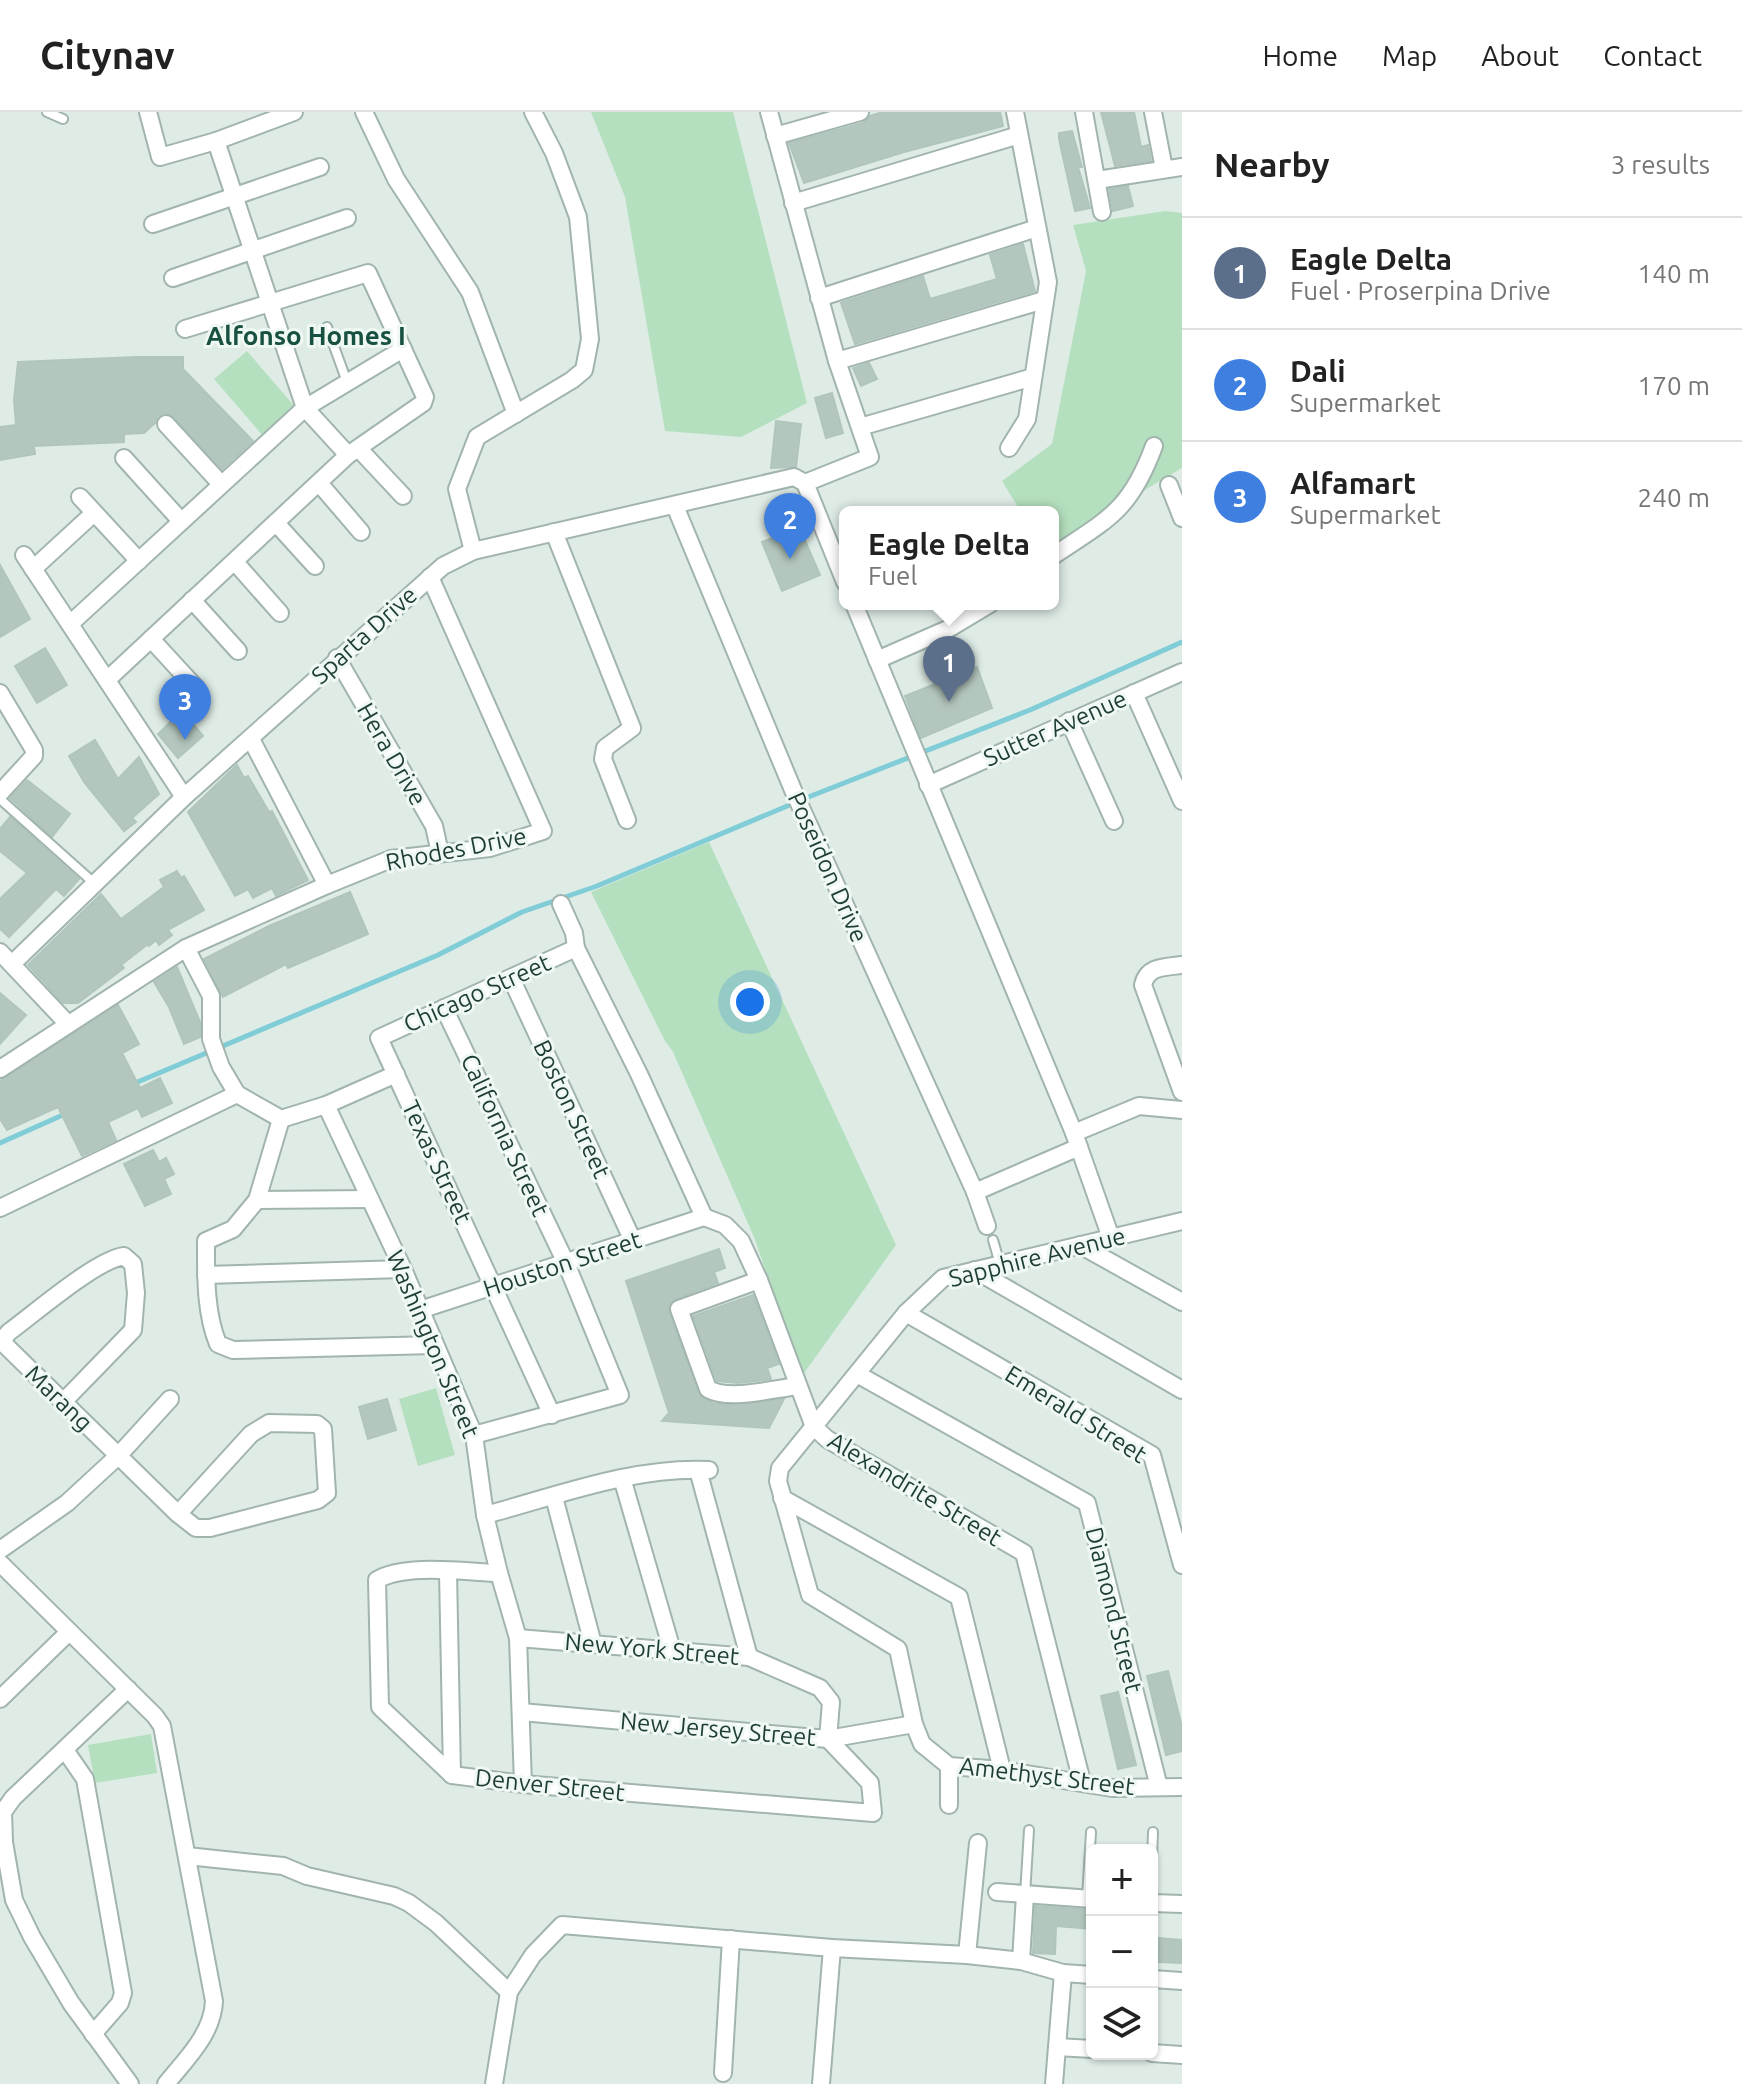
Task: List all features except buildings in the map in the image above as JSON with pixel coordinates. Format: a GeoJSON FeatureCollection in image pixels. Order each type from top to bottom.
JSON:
{"type":"FeatureCollection","features":[{"type":"Feature","properties":{"kind":"street"},"geometry":{"type":"LineString","coordinates":[[148,112],[160,157],[216,141],[270,116],[294,112]]}},
{"type":"Feature","properties":{"kind":"street"},"geometry":{"type":"LineString","coordinates":[[364,112],[396,179],[470,292],[516,414]]}},
{"type":"Feature","properties":{"kind":"street"},"geometry":{"type":"LineString","coordinates":[[473,551],[457,489],[477,437],[584,370],[590,339],[578,217],[554,153],[533,112]]}},
{"type":"Feature","properties":{"kind":"street"},"geometry":{"type":"LineString","coordinates":[[769,112],[837,361],[870,457],[805,483],[839,567]]}},
{"type":"Feature","properties":{"kind":"street"},"geometry":{"type":"LineString","coordinates":[[775,136],[860,112]]}},
{"type":"Feature","properties":{"kind":"street"},"geometry":{"type":"LineString","coordinates":[[1009,448],[1027,419],[1048,282],[1015,112]]}},
{"type":"Feature","properties":{"kind":"street"},"geometry":{"type":"LineString","coordinates":[[1084,112],[1102,212]]}},
{"type":"Feature","properties":{"kind":"street"},"geometry":{"type":"LineString","coordinates":[[1153,112],[1164,169]]}},
{"type":"Feature","properties":{"kind":"street"},"geometry":{"type":"LineString","coordinates":[[793,203],[1019,135]]}},
{"type":"Feature","properties":{"kind":"street"},"geometry":{"type":"LineString","coordinates":[[216,141],[305,408],[403,496]]}},
{"type":"Feature","properties":{"kind":"street"},"geometry":{"type":"LineString","coordinates":[[153,224],[320,167]]}},
{"type":"Feature","properties":{"kind":"street"},"geometry":{"type":"LineString","coordinates":[[1097,180],[1182,167]]}},
{"type":"Feature","properties":{"kind":"street"},"geometry":{"type":"LineString","coordinates":[[173,278],[347,218]]}},
{"type":"Feature","properties":{"kind":"street"},"geometry":{"type":"LineString","coordinates":[[819,298],[1037,228]]}},
{"type":"Feature","properties":{"kind":"street"},"geometry":{"type":"LineString","coordinates":[[108,679],[319,483],[354,452],[423,403],[425,397],[368,273],[185,329]]}},
{"type":"Feature","properties":{"kind":"street"},"geometry":{"type":"LineString","coordinates":[[837,361],[1044,300]]}},
{"type":"Feature","properties":{"kind":"street"},"geometry":{"type":"LineString","coordinates":[[70,624],[305,408],[403,349]]}},
{"type":"Feature","properties":{"kind":"street"},"geometry":{"type":"LineString","coordinates":[[860,427],[1033,377]]}},
{"type":"Feature","properties":{"kind":"street"},"geometry":{"type":"LineString","coordinates":[[166,424],[221,484]]}},
{"type":"Feature","properties":{"kind":"street"},"geometry":{"type":"LineString","coordinates":[[1059,552],[1121,508],[1142,478],[1154,446]]}},
{"type":"Feature","properties":{"kind":"street"},"geometry":{"type":"LineString","coordinates":[[124,458],[181,521]]}},
{"type":"Feature","properties":{"kind":"street","name":"Sparta Drive"},"geometry":{"type":"LineString","coordinates":[[6,957],[94,883],[337,658],[443,566],[473,551],[554,532],[794,477],[805,483]]}},
{"type":"Feature","properties":{"kind":"street"},"geometry":{"type":"LineString","coordinates":[[319,483],[361,532]]}},
{"type":"Feature","properties":{"kind":"street"},"geometry":{"type":"LineString","coordinates":[[1169,485],[1182,518]]}},
{"type":"Feature","properties":{"kind":"street"},"geometry":{"type":"LineString","coordinates":[[80,497],[139,561]]}},
{"type":"Feature","properties":{"kind":"street","name":"Poseidon Drive"},"geometry":{"type":"LineString","coordinates":[[675,506],[793,790],[975,1192],[990,1233]]}},
{"type":"Feature","properties":{"kind":"street"},"geometry":{"type":"LineString","coordinates":[[94,513],[29,562],[184,797]]}},
{"type":"Feature","properties":{"kind":"street"},"geometry":{"type":"LineString","coordinates":[[276,523],[315,566]]}},
{"type":"Feature","properties":{"kind":"street"},"geometry":{"type":"LineString","coordinates":[[554,532],[632,728],[605,748],[603,759],[627,820]]}},
{"type":"Feature","properties":{"kind":"street"},"geometry":{"type":"LineString","coordinates":[[235,562],[280,613]]}},
{"type":"Feature","properties":{"kind":"street","name":"Rhodes Drive"},"geometry":{"type":"LineString","coordinates":[[0,1069],[186,948],[327,885],[391,859],[490,848],[543,831],[430,577]]}},
{"type":"Feature","properties":{"kind":"street"},"geometry":{"type":"LineString","coordinates":[[192,600],[238,651]]}},
{"type":"Feature","properties":{"kind":"street"},"geometry":{"type":"LineString","coordinates":[[856,610],[1077,1140],[1111,1238]]}},
{"type":"Feature","properties":{"kind":"street"},"geometry":{"type":"LineString","coordinates":[[877,660],[950,628],[980,610]]}},
{"type":"Feature","properties":{"kind":"street"},"geometry":{"type":"LineString","coordinates":[[151,639],[196,688]]}},
{"type":"Feature","properties":{"kind":"street","name":"Hera Drive"},"geometry":{"type":"LineString","coordinates":[[337,658],[434,826],[440,853]]}},
{"type":"Feature","properties":{"kind":"street","name":"Sutter Avenue"},"geometry":{"type":"LineString","coordinates":[[925,779],[1182,672]]}},
{"type":"Feature","properties":{"kind":"street"},"geometry":{"type":"LineString","coordinates":[[0,693],[34,750],[34,756],[0,793]]}},
{"type":"Feature","properties":{"kind":"street"},"geometry":{"type":"LineString","coordinates":[[1134,693],[1182,801]]}},
{"type":"Feature","properties":{"kind":"street"},"geometry":{"type":"LineString","coordinates":[[1069,721],[1114,821]]}},
{"type":"Feature","properties":{"kind":"street"},"geometry":{"type":"LineString","coordinates":[[251,739],[327,885]]}},
{"type":"Feature","properties":{"kind":"street"},"geometry":{"type":"LineString","coordinates":[[561,904],[574,933],[576,948],[639,1074],[704,1217]]}},
{"type":"Feature","properties":{"kind":"street"},"geometry":{"type":"LineString","coordinates":[[186,948],[211,996],[211,1039],[221,1067],[237,1094],[257,1107],[281,1119],[326,1105],[396,1074]]}},
{"type":"Feature","properties":{"kind":"street","name":"Chicago Street"},"geometry":{"type":"LineString","coordinates":[[379,1038],[576,948]]}},
{"type":"Feature","properties":{"kind":"street"},"geometry":{"type":"LineString","coordinates":[[6,957],[68,1024]]}},
{"type":"Feature","properties":{"kind":"street"},"geometry":{"type":"LineString","coordinates":[[1182,965],[1152,970],[1145,976],[1143,985],[1182,1092]]}},
{"type":"Feature","properties":{"kind":"street","name":"Boston Street"},"geometry":{"type":"LineString","coordinates":[[511,978],[633,1241]]}},
{"type":"Feature","properties":{"kind":"street","name":"California Street"},"geometry":{"type":"LineString","coordinates":[[444,1008],[566,1263],[620,1395],[552,1415]]}},
{"type":"Feature","properties":{"kind":"street","name":"Texas Street"},"geometry":{"type":"LineString","coordinates":[[379,1038],[552,1415]]}},
{"type":"Feature","properties":{"kind":"street"},"geometry":{"type":"LineString","coordinates":[[1165,1044],[1182,1041]]}},
{"type":"Feature","properties":{"kind":"street"},"geometry":{"type":"LineString","coordinates":[[0,1208],[237,1094]]}},
{"type":"Feature","properties":{"kind":"street","name":"Washington Street"},"geometry":{"type":"LineString","coordinates":[[326,1105],[403,1269],[474,1435],[485,1515],[518,1638],[523,1784]]}},
{"type":"Feature","properties":{"kind":"street"},"geometry":{"type":"LineString","coordinates":[[975,1192],[1139,1106],[1182,1110]]}},
{"type":"Feature","properties":{"kind":"street"},"geometry":{"type":"LineString","coordinates":[[281,1119],[257,1200],[233,1229],[206,1241],[211,1327],[218,1344],[233,1350],[435,1345]]}},
{"type":"Feature","properties":{"kind":"street"},"geometry":{"type":"LineString","coordinates":[[257,1200],[369,1199]]}},
{"type":"Feature","properties":{"kind":"street","name":"Houston Street"},"geometry":{"type":"LineString","coordinates":[[420,1310],[704,1217]]}},
{"type":"Feature","properties":{"kind":"street","name":"Alexandrite Street"},"geometry":{"type":"LineString","coordinates":[[704,1217],[725,1225],[741,1241],[759,1280],[814,1427],[827,1439],[1024,1553],[1082,1782]]}},
{"type":"Feature","properties":{"kind":"street","name":"Sapphire Avenue"},"geometry":{"type":"LineString","coordinates":[[814,1427],[906,1313],[943,1278],[1182,1221]]}},
{"type":"Feature","properties":{"kind":"street"},"geometry":{"type":"LineString","coordinates":[[1080,1245],[1182,1302]]}},
{"type":"Feature","properties":{"kind":"street","name":"Marang"},"geometry":{"type":"LineString","coordinates":[[63,1402],[133,1330],[136,1293],[133,1264],[124,1256],[115,1257],[96,1269],[4,1338],[5,1345],[63,1402],[118,1456],[178,1514]]}},
{"type":"Feature","properties":{"kind":"street"},"geometry":{"type":"LineString","coordinates":[[206,1275],[403,1269]]}},
{"type":"Feature","properties":{"kind":"street"},"geometry":{"type":"LineString","coordinates":[[975,1270],[1182,1390]]}},
{"type":"Feature","properties":{"kind":"street"},"geometry":{"type":"LineString","coordinates":[[759,1280],[679,1309],[708,1389],[717,1394],[729,1394],[798,1386]]}},
{"type":"Feature","properties":{"kind":"street","name":"Emerald Street"},"geometry":{"type":"LineString","coordinates":[[906,1313],[1152,1455],[1182,1565]]}},
{"type":"Feature","properties":{"kind":"street","name":"Diamond Street"},"geometry":{"type":"LineString","coordinates":[[857,1374],[1087,1503],[1159,1787]]}},
{"type":"Feature","properties":{"kind":"street"},"geometry":{"type":"LineString","coordinates":[[0,1550],[67,1503],[118,1456],[170,1399]]}},
{"type":"Feature","properties":{"kind":"street"},"geometry":{"type":"LineString","coordinates":[[474,1435],[552,1415]]}},
{"type":"Feature","properties":{"kind":"street"},"geometry":{"type":"LineString","coordinates":[[269,1423],[317,1424],[323,1429],[327,1493],[318,1500],[210,1528],[196,1528],[178,1514],[243,1441],[269,1423]]}},
{"type":"Feature","properties":{"kind":"street","name":"Amethyst Street"},"geometry":{"type":"LineString","coordinates":[[814,1427],[780,1468],[778,1481],[810,1595],[898,1649],[914,1724],[922,1744],[949,1766],[1002,1770],[1112,1788],[1182,1787]]}},
{"type":"Feature","properties":{"kind":"street"},"geometry":{"type":"LineString","coordinates":[[485,1515],[622,1478],[678,1470],[704,1470],[749,1657]]}},
{"type":"Feature","properties":{"kind":"street"},"geometry":{"type":"LineString","coordinates":[[622,1478],[672,1650]]}},
{"type":"Feature","properties":{"kind":"street"},"geometry":{"type":"LineString","coordinates":[[554,1497],[593,1644]]}},
{"type":"Feature","properties":{"kind":"street"},"geometry":{"type":"LineString","coordinates":[[782,1498],[959,1597],[1002,1770]]}},
{"type":"Feature","properties":{"kind":"street"},"geometry":{"type":"LineString","coordinates":[[0,1563],[162,1726],[214,2001],[213,2016],[197,2045],[166,2084]]}},
{"type":"Feature","properties":{"kind":"street","name":"Denver Street"},"geometry":{"type":"LineString","coordinates":[[448,1572],[424,1569],[388,1573],[377,1580],[380,1707],[452,1775],[523,1784],[873,1813],[870,1783],[828,1739]]}},
{"type":"Feature","properties":{"kind":"street"},"geometry":{"type":"LineString","coordinates":[[452,1775],[448,1572],[499,1573]]}},
{"type":"Feature","properties":{"kind":"street"},"geometry":{"type":"LineString","coordinates":[[0,1699],[69,1632]]}},
{"type":"Feature","properties":{"kind":"street","name":"New York Street"},"geometry":{"type":"LineString","coordinates":[[518,1638],[749,1657],[820,1688],[826,1694],[831,1702],[828,1739]]}},
{"type":"Feature","properties":{"kind":"street"},"geometry":{"type":"LineString","coordinates":[[128,1689],[13,1798],[3,1812],[4,1842],[14,1900],[32,1937],[93,2034],[130,2084]]}},
{"type":"Feature","properties":{"kind":"street","name":"New Jersey Street"},"geometry":{"type":"LineString","coordinates":[[521,1712],[828,1739],[914,1724]]}},
{"type":"Feature","properties":{"kind":"street"},"geometry":{"type":"LineString","coordinates":[[65,1750],[85,1779],[123,1993],[120,2003],[93,2034]]}},
{"type":"Feature","properties":{"kind":"street"},"geometry":{"type":"LineString","coordinates":[[949,1766],[949,1805]]}},
{"type":"Feature","properties":{"kind":"street"},"geometry":{"type":"LineString","coordinates":[[967,1955],[978,1843]]}},
{"type":"Feature","properties":{"kind":"street"},"geometry":{"type":"LineString","coordinates":[[187,1856],[283,1866],[307,1876],[394,1896],[436,1923],[509,1992]]}},
{"type":"Feature","properties":{"kind":"street"},"geometry":{"type":"LineString","coordinates":[[997,1892],[1086,1899]]}},
{"type":"Feature","properties":{"kind":"street"},"geometry":{"type":"LineString","coordinates":[[1021,1961],[1025,1895]]}},
{"type":"Feature","properties":{"kind":"street"},"geometry":{"type":"LineString","coordinates":[[1158,1903],[1182,1904]]}},
{"type":"Feature","properties":{"kind":"street"},"geometry":{"type":"LineString","coordinates":[[494,2084],[509,1992],[533,1955],[562,1925],[832,1948],[967,1955],[1021,1961],[1063,1973],[1086,1975]]}},
{"type":"Feature","properties":{"kind":"street"},"geometry":{"type":"LineString","coordinates":[[723,2073],[731,1939]]}},
{"type":"Feature","properties":{"kind":"street"},"geometry":{"type":"LineString","coordinates":[[821,2084],[832,1948]]}},
{"type":"Feature","properties":{"kind":"street"},"geometry":{"type":"LineString","coordinates":[[1054,2084],[1063,1973]]}},
{"type":"Feature","properties":{"kind":"street"},"geometry":{"type":"LineString","coordinates":[[1158,1979],[1182,1981]]}},
{"type":"Feature","properties":{"kind":"street"},"geometry":{"type":"LineString","coordinates":[[1057,2047],[1086,2049]]}},
{"type":"Feature","properties":{"kind":"street"},"geometry":{"type":"LineString","coordinates":[[1158,2053],[1182,2055]]}},
{"type":"Feature","properties":{"kind":"lane"},"geometry":{"type":"LineString","coordinates":[[47,112],[63,119]]}},
{"type":"Feature","properties":{"kind":"lane"},"geometry":{"type":"LineString","coordinates":[[327,327],[347,383]]}},
{"type":"Feature","properties":{"kind":"lane"},"geometry":{"type":"LineString","coordinates":[[0,799],[94,883]]}},
{"type":"Feature","properties":{"kind":"lane"},"geometry":{"type":"LineString","coordinates":[[990,1233],[1000,1264]]}},
{"type":"Feature","properties":{"kind":"lane"},"geometry":{"type":"LineString","coordinates":[[1025,1895],[1029,1830]]}},
{"type":"Feature","properties":{"kind":"lane"},"geometry":{"type":"LineString","coordinates":[[1091,1832],[1091,1844]]}},
{"type":"Feature","properties":{"kind":"lane"},"geometry":{"type":"LineString","coordinates":[[1153,1832],[1153,1844]]}},
{"type":"Feature","properties":{"kind":"green space"},"geometry":{"type":"Polygon","coordinates":[[[591,112],[733,112],[807,403],[741,437],[665,431],[625,197],[591,112]]]}},
{"type":"Feature","properties":{"kind":"green space"},"geometry":{"type":"Polygon","coordinates":[[[1165,211],[1182,213],[1182,468],[1059,540],[1059,506],[1017,506],[1002,481],[1052,444],[1086,271],[1073,225],[1165,211]]]}},
{"type":"Feature","properties":{"kind":"green space"},"geometry":{"type":"Polygon","coordinates":[[[247,351],[296,408],[263,436],[214,379],[247,351]]]}},
{"type":"Feature","properties":{"kind":"green space"},"geometry":{"type":"Polygon","coordinates":[[[709,842],[896,1245],[802,1376],[754,1237],[673,1052],[591,892],[709,842]]]}},
{"type":"Feature","properties":{"kind":"green space"},"geometry":{"type":"Polygon","coordinates":[[[436,1388],[455,1455],[418,1466],[399,1399],[436,1388]]]}},
{"type":"Feature","properties":{"kind":"green space"},"geometry":{"type":"Polygon","coordinates":[[[151,1734],[157,1773],[95,1783],[88,1745],[151,1734]]]}},
{"type":"Feature","properties":{"kind":"waterway"},"geometry":{"type":"LineString","coordinates":[[133,1084],[438,955],[522,912],[597,886],[811,796],[1030,710],[1182,642]]}},
{"type":"Feature","properties":{"kind":"waterway"},"geometry":{"type":"LineString","coordinates":[[0,1143],[65,1114]]}},
{"type":"Feature","properties":{"kind":"place","name":"Dali"},"geometry":{"type":"Point","coordinates":[790,559]}},
{"type":"Feature","properties":{"kind":"place","name":"Eagle Delta"},"geometry":{"type":"Point","coordinates":[949,702]}},
{"type":"Feature","properties":{"kind":"place","name":"Alfamart"},"geometry":{"type":"Point","coordinates":[185,740]}},
{"type":"Feature","properties":{"kind":"district","name":"Alfonso Homes I"},"geometry":{"type":"Point","coordinates":[306,335]}}]}
